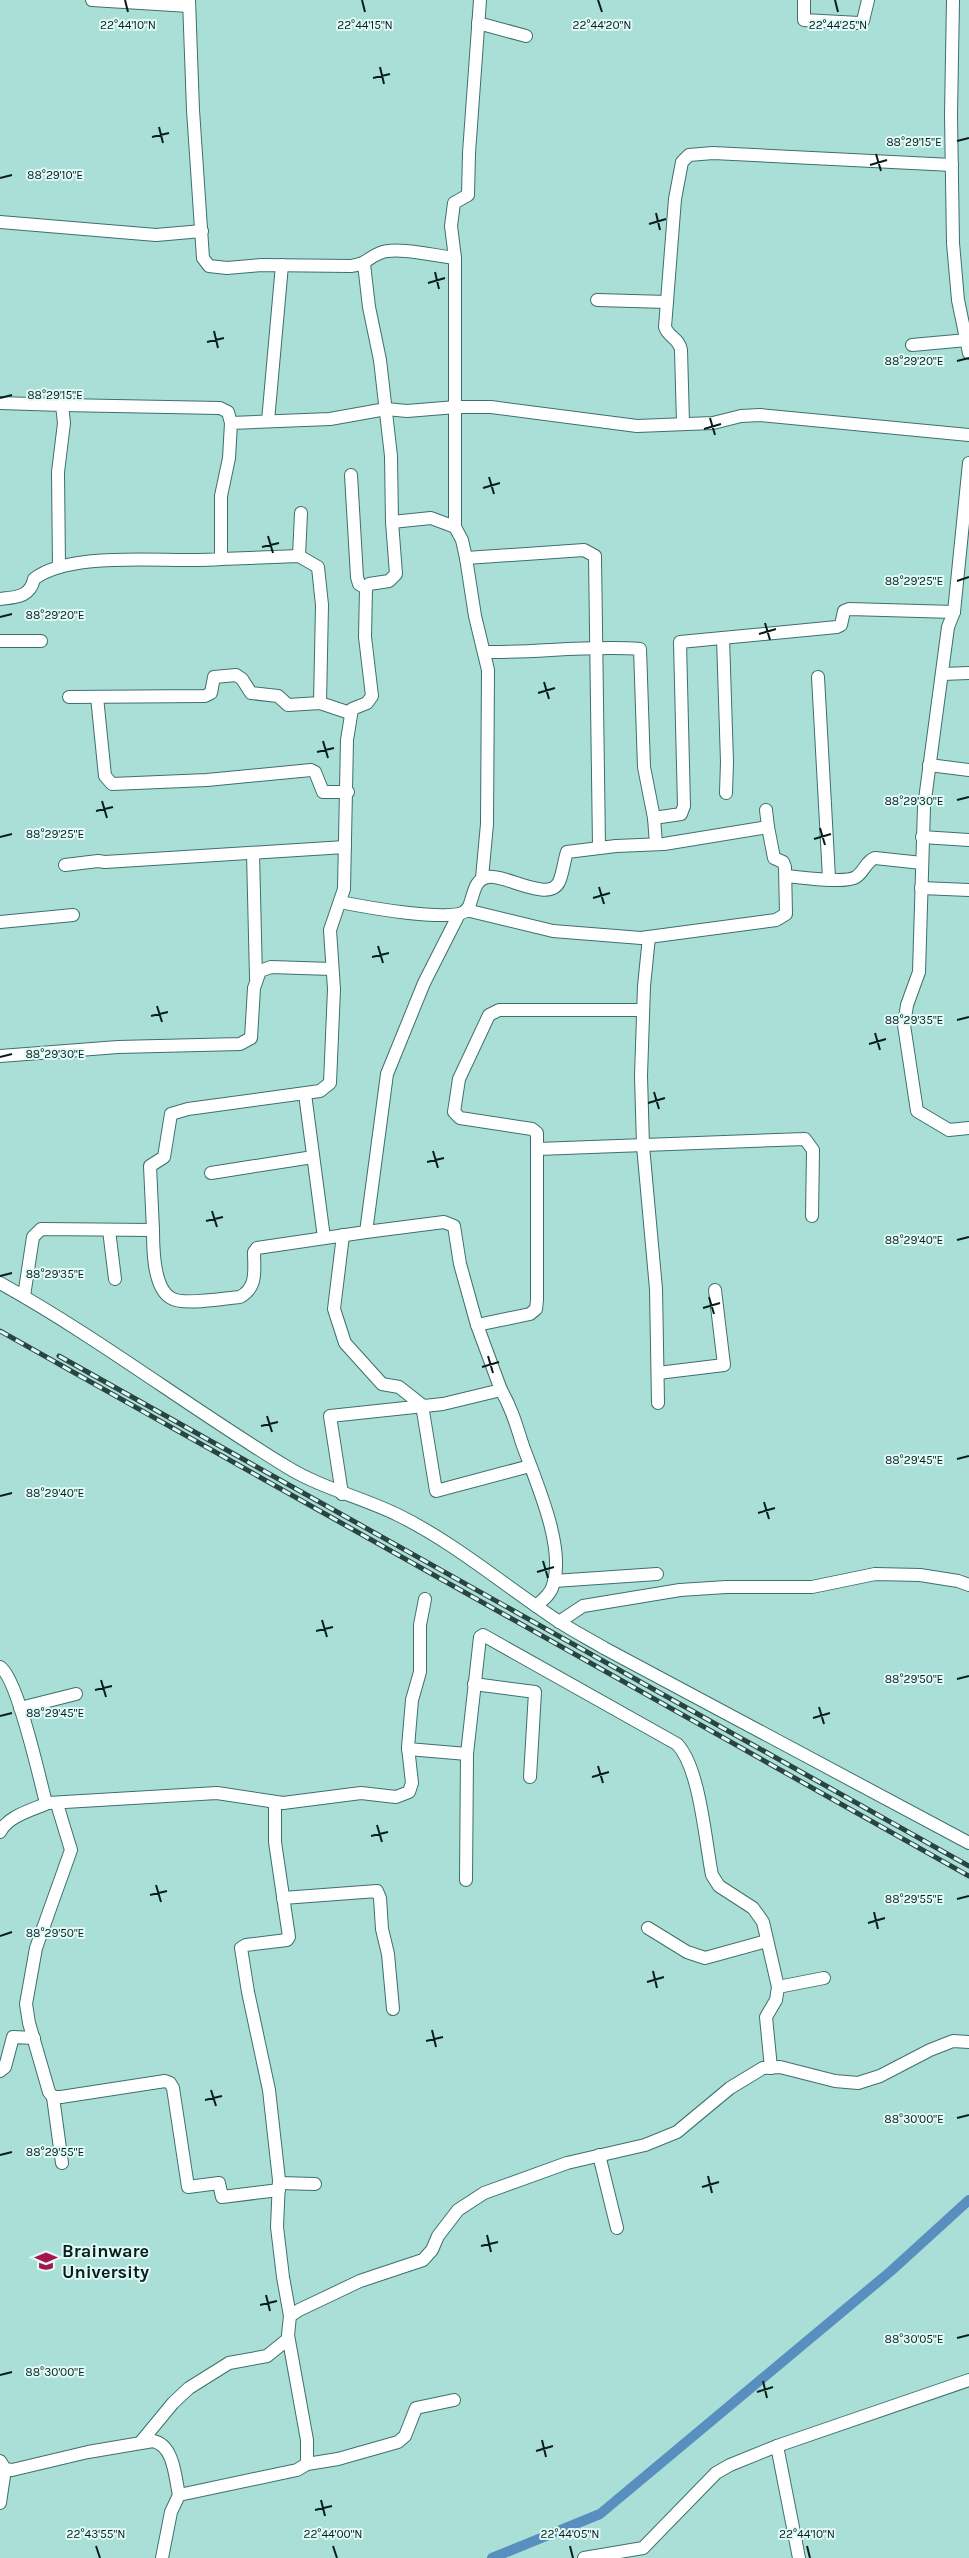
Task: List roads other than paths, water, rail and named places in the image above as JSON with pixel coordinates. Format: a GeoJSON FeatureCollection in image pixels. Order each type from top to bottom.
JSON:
{"type":"FeatureCollection","features":[{"type":"Feature","properties":{"kind":"street"},"geometry":{"type":"LineString","coordinates":[[92,0],[189,3],[203,258],[209,266],[227,268],[246,265],[364,264],[380,253],[391,251],[455,258]]}},
{"type":"Feature","properties":{"kind":"street"},"geometry":{"type":"LineString","coordinates":[[366,1232],[386,1074],[424,983],[475,887],[482,878],[488,814],[488,670],[475,616],[462,540],[455,527],[455,258],[451,212],[454,203],[468,195],[469,153],[480,0]]}},
{"type":"Feature","properties":{"kind":"street"},"geometry":{"type":"LineString","coordinates":[[804,0],[804,20],[860,23],[863,21],[868,0]]}},
{"type":"Feature","properties":{"kind":"street"},"geometry":{"type":"LineString","coordinates":[[953,0],[953,243],[958,300],[967,335],[969,353]]}},
{"type":"Feature","properties":{"kind":"street"},"geometry":{"type":"LineString","coordinates":[[478,23],[526,36]]}},
{"type":"Feature","properties":{"kind":"street"},"geometry":{"type":"LineString","coordinates":[[683,423],[681,350],[677,340],[666,332],[675,199],[682,162],[689,155],[713,154],[952,166]]}},
{"type":"Feature","properties":{"kind":"street"},"geometry":{"type":"LineString","coordinates":[[0,222],[156,234],[202,231]]}},
{"type":"Feature","properties":{"kind":"street"},"geometry":{"type":"LineString","coordinates":[[364,264],[386,409],[391,456],[392,522],[396,574],[389,581],[369,584],[366,588],[365,637],[372,696],[370,700],[352,709],[350,713],[346,762],[348,792],[344,847],[344,889],[330,930],[334,989],[330,1084],[320,1091],[305,1094],[188,1109],[172,1114],[164,1157],[150,1166],[153,1258],[160,1285],[171,1298],[181,1301],[240,1297],[248,1293],[254,1285],[254,1252],[257,1248],[366,1232],[444,1222],[451,1223],[454,1226],[460,1264],[477,1325],[501,1390],[512,1407],[544,1504],[551,1532],[555,1552],[554,1581],[550,1592],[536,1606]]}},
{"type":"Feature","properties":{"kind":"street"},"geometry":{"type":"LineString","coordinates":[[268,421],[282,265]]}},
{"type":"Feature","properties":{"kind":"street"},"geometry":{"type":"LineString","coordinates":[[597,300],[667,302]]}},
{"type":"Feature","properties":{"kind":"street"},"geometry":{"type":"LineString","coordinates":[[912,345],[967,335]]}},
{"type":"Feature","properties":{"kind":"street"},"geometry":{"type":"LineString","coordinates":[[0,402],[220,408],[228,412],[231,423],[230,458],[221,496],[222,559]]}},
{"type":"Feature","properties":{"kind":"street"},"geometry":{"type":"LineString","coordinates":[[59,567],[58,472],[64,424],[62,405]]}},
{"type":"Feature","properties":{"kind":"street"},"geometry":{"type":"LineString","coordinates":[[231,423],[330,419],[386,409],[407,411],[456,407],[491,407],[637,426],[713,423],[741,416],[760,415],[969,435]]}},
{"type":"Feature","properties":{"kind":"street"},"geometry":{"type":"LineString","coordinates":[[969,464],[954,612],[948,628],[922,837],[919,972],[907,1005],[904,1025],[917,1111],[949,1130],[969,1128]]}},
{"type":"Feature","properties":{"kind":"street"},"geometry":{"type":"LineString","coordinates":[[351,475],[357,577],[359,584],[366,588]]}},
{"type":"Feature","properties":{"kind":"street"},"geometry":{"type":"LineString","coordinates":[[299,556],[301,513]]}},
{"type":"Feature","properties":{"kind":"street"},"geometry":{"type":"LineString","coordinates":[[392,522],[431,518],[455,527]]}},
{"type":"Feature","properties":{"kind":"street"},"geometry":{"type":"LineString","coordinates":[[466,558],[584,550],[595,556],[599,848]]}},
{"type":"Feature","properties":{"kind":"street"},"geometry":{"type":"LineString","coordinates":[[0,599],[22,597],[32,588],[34,579],[41,573],[59,567],[86,562],[299,556],[318,567],[320,576],[322,606],[320,703]]}},
{"type":"Feature","properties":{"kind":"street"},"geometry":{"type":"LineString","coordinates":[[654,818],[681,814],[684,806],[680,642],[837,627],[841,625],[844,611],[849,608],[954,612]]}},
{"type":"Feature","properties":{"kind":"street"},"geometry":{"type":"LineString","coordinates":[[723,638],[727,762],[726,793]]}},
{"type":"Feature","properties":{"kind":"street"},"geometry":{"type":"LineString","coordinates":[[0,641],[41,642]]}},
{"type":"Feature","properties":{"kind":"street"},"geometry":{"type":"LineString","coordinates":[[484,652],[532,653],[595,648],[640,649],[644,767],[654,818],[656,844]]}},
{"type":"Feature","properties":{"kind":"street"},"geometry":{"type":"LineString","coordinates":[[942,674],[969,673]]}},
{"type":"Feature","properties":{"kind":"street"},"geometry":{"type":"LineString","coordinates":[[69,697],[205,696],[211,693],[214,677],[236,675],[242,679],[247,689],[256,695],[278,696],[288,705],[320,703],[350,713]]}},
{"type":"Feature","properties":{"kind":"street"},"geometry":{"type":"LineString","coordinates":[[818,677],[828,878]]}},
{"type":"Feature","properties":{"kind":"street"},"geometry":{"type":"LineString","coordinates":[[97,697],[106,776],[112,784],[207,780],[311,770],[318,777],[323,792],[348,792]]}},
{"type":"Feature","properties":{"kind":"street"},"geometry":{"type":"LineString","coordinates":[[930,765],[969,770]]}},
{"type":"Feature","properties":{"kind":"street"},"geometry":{"type":"LineString","coordinates":[[340,902],[441,917],[462,913],[553,931],[649,937],[781,919],[786,914],[786,876],[784,864],[774,858],[766,810]]}},
{"type":"Feature","properties":{"kind":"street"},"geometry":{"type":"LineString","coordinates":[[482,878],[489,876],[499,878],[539,890],[553,888],[559,883],[567,852],[656,844],[768,827]]}},
{"type":"Feature","properties":{"kind":"street"},"geometry":{"type":"LineString","coordinates":[[922,837],[969,840]]}},
{"type":"Feature","properties":{"kind":"street"},"geometry":{"type":"LineString","coordinates":[[65,865],[98,860],[105,862],[344,847]]}},
{"type":"Feature","properties":{"kind":"street"},"geometry":{"type":"LineString","coordinates":[[0,1056],[118,1047],[246,1042],[251,1038],[256,979],[253,853]]}},
{"type":"Feature","properties":{"kind":"street"},"geometry":{"type":"LineString","coordinates":[[786,876],[855,878],[870,860],[875,858],[922,863]]}},
{"type":"Feature","properties":{"kind":"street"},"geometry":{"type":"LineString","coordinates":[[921,888],[969,890]]}},
{"type":"Feature","properties":{"kind":"street"},"geometry":{"type":"LineString","coordinates":[[0,922],[74,915]]}},
{"type":"Feature","properties":{"kind":"street"},"geometry":{"type":"LineString","coordinates":[[649,937],[642,1010],[641,1076],[643,1146],[656,1289],[658,1403]]}},
{"type":"Feature","properties":{"kind":"street"},"geometry":{"type":"LineString","coordinates":[[256,979],[260,971],[271,967],[332,969]]}},
{"type":"Feature","properties":{"kind":"street"},"geometry":{"type":"LineString","coordinates":[[477,1325],[521,1317],[536,1309],[537,1133],[532,1129],[460,1118],[454,1112],[460,1079],[489,1015],[500,1010],[642,1010]]}},
{"type":"Feature","properties":{"kind":"street"},"geometry":{"type":"LineString","coordinates":[[305,1094],[324,1238]]}},
{"type":"Feature","properties":{"kind":"street"},"geometry":{"type":"LineString","coordinates":[[538,1149],[805,1139],[813,1150],[812,1216]]}},
{"type":"Feature","properties":{"kind":"street"},"geometry":{"type":"LineString","coordinates":[[211,1173],[314,1157]]}},
{"type":"Feature","properties":{"kind":"street"},"geometry":{"type":"LineString","coordinates":[[24,1296],[33,1236],[37,1231],[41,1229],[153,1230]]}},
{"type":"Feature","properties":{"kind":"street"},"geometry":{"type":"LineString","coordinates":[[109,1230],[115,1279]]}},
{"type":"Feature","properties":{"kind":"street"},"geometry":{"type":"LineString","coordinates":[[343,1235],[334,1308],[345,1343],[382,1384],[399,1386],[422,1405],[436,1491],[530,1466]]}},
{"type":"Feature","properties":{"kind":"street"},"geometry":{"type":"LineString","coordinates":[[0,1283],[118,1354],[288,1468],[342,1494],[397,1514],[468,1557],[560,1622],[969,1843]]}},
{"type":"Feature","properties":{"kind":"street"},"geometry":{"type":"LineString","coordinates":[[658,1373],[724,1365],[714,1290]]}},
{"type":"Feature","properties":{"kind":"street"},"geometry":{"type":"LineString","coordinates":[[342,1494],[330,1416],[443,1404],[501,1390]]}},
{"type":"Feature","properties":{"kind":"street"},"geometry":{"type":"LineString","coordinates":[[554,1581],[657,1574]]}},
{"type":"Feature","properties":{"kind":"street"},"geometry":{"type":"LineString","coordinates":[[560,1622],[583,1606],[680,1590],[726,1587],[812,1588],[875,1574],[920,1575],[958,1581],[969,1585]]}},
{"type":"Feature","properties":{"kind":"street"},"geometry":{"type":"LineString","coordinates":[[0,1832],[3,1825],[16,1817],[53,1804],[217,1793],[275,1803],[360,1793],[399,1796],[409,1792],[411,1786],[408,1749],[412,1700],[420,1672],[420,1625],[425,1599]]}},
{"type":"Feature","properties":{"kind":"street"},"geometry":{"type":"LineString","coordinates":[[466,1880],[467,1754],[480,1638],[486,1635],[677,1744],[684,1751],[692,1768],[712,1875],[719,1886],[759,1914],[768,1941],[778,1987],[776,2000],[766,2018],[771,2068]]}},
{"type":"Feature","properties":{"kind":"street"},"geometry":{"type":"LineString","coordinates":[[0,1667],[9,1676],[20,1708],[45,1799],[53,1804],[71,1850],[33,1961],[26,2004],[34,2038],[53,2097],[62,2163]]}},
{"type":"Feature","properties":{"kind":"street"},"geometry":{"type":"LineString","coordinates":[[474,1684],[535,1692],[530,1777]]}},
{"type":"Feature","properties":{"kind":"street"},"geometry":{"type":"LineString","coordinates":[[20,1708],[76,1694]]}},
{"type":"Feature","properties":{"kind":"street"},"geometry":{"type":"LineString","coordinates":[[408,1749],[467,1754]]}},
{"type":"Feature","properties":{"kind":"street"},"geometry":{"type":"LineString","coordinates":[[275,1803],[276,1842],[289,1937],[287,1940],[246,1945],[242,1948],[248,1992],[268,2083],[279,2186],[277,2226],[282,2277],[290,2316],[288,2338],[308,2440],[307,2464]]}},
{"type":"Feature","properties":{"kind":"street"},"geometry":{"type":"LineString","coordinates":[[283,1898],[377,1891],[380,1898],[382,1929],[388,1954],[393,2009]]}},
{"type":"Feature","properties":{"kind":"street"},"geometry":{"type":"LineString","coordinates":[[648,1928],[687,1952],[705,1958],[768,1941]]}},
{"type":"Feature","properties":{"kind":"street"},"geometry":{"type":"LineString","coordinates":[[778,1987],[824,1978]]}},
{"type":"Feature","properties":{"kind":"street"},"geometry":{"type":"LineString","coordinates":[[0,2071],[5,2067],[13,2037],[34,2038]]}},
{"type":"Feature","properties":{"kind":"street"},"geometry":{"type":"LineString","coordinates":[[290,2316],[360,2281],[423,2260],[432,2250],[438,2236],[458,2210],[484,2193],[567,2163],[645,2145],[677,2132],[730,2088],[763,2068],[780,2067],[835,2081],[858,2083],[880,2076],[930,2050],[953,2041],[969,2042]]}},
{"type":"Feature","properties":{"kind":"street"},"geometry":{"type":"LineString","coordinates":[[53,2097],[165,2081],[170,2083],[173,2088],[188,2187],[219,2183],[222,2197],[279,2186],[315,2184]]}},
{"type":"Feature","properties":{"kind":"street"},"geometry":{"type":"LineString","coordinates":[[599,2156],[617,2228]]}},
{"type":"Feature","properties":{"kind":"street"},"geometry":{"type":"LineString","coordinates":[[140,2443],[173,2403],[189,2388],[229,2363],[267,2356],[288,2338]]}},
{"type":"Feature","properties":{"kind":"street"},"geometry":{"type":"LineString","coordinates":[[584,2558],[643,2548],[716,2473],[730,2465],[777,2446],[969,2380]]}},
{"type":"Feature","properties":{"kind":"street"},"geometry":{"type":"LineString","coordinates":[[179,2494],[297,2470],[307,2464],[338,2459],[398,2442],[405,2436],[416,2408],[454,2400]]}},
{"type":"Feature","properties":{"kind":"street"},"geometry":{"type":"LineString","coordinates":[[0,2503],[3,2465],[12,2470],[88,2452],[153,2441],[160,2442],[166,2447],[179,2494],[171,2512],[162,2558]]}},
{"type":"Feature","properties":{"kind":"street"},"geometry":{"type":"LineString","coordinates":[[777,2446],[799,2558]]}},
{"type":"Feature","properties":{"kind":"waterway"},"geometry":{"type":"LineString","coordinates":[[492,2558],[600,2514],[891,2271],[969,2200]]}},
{"type":"Feature","properties":{"kind":"railway"},"geometry":{"type":"LineString","coordinates":[[0,1331],[969,1876]]}},
{"type":"Feature","properties":{"kind":"railway"},"geometry":{"type":"LineString","coordinates":[[59,1356],[969,1866]]}},
{"type":"Feature","properties":{"kind":"place","name":"Brainware University"},"geometry":{"type":"Point","coordinates":[46,2261]}}]}
